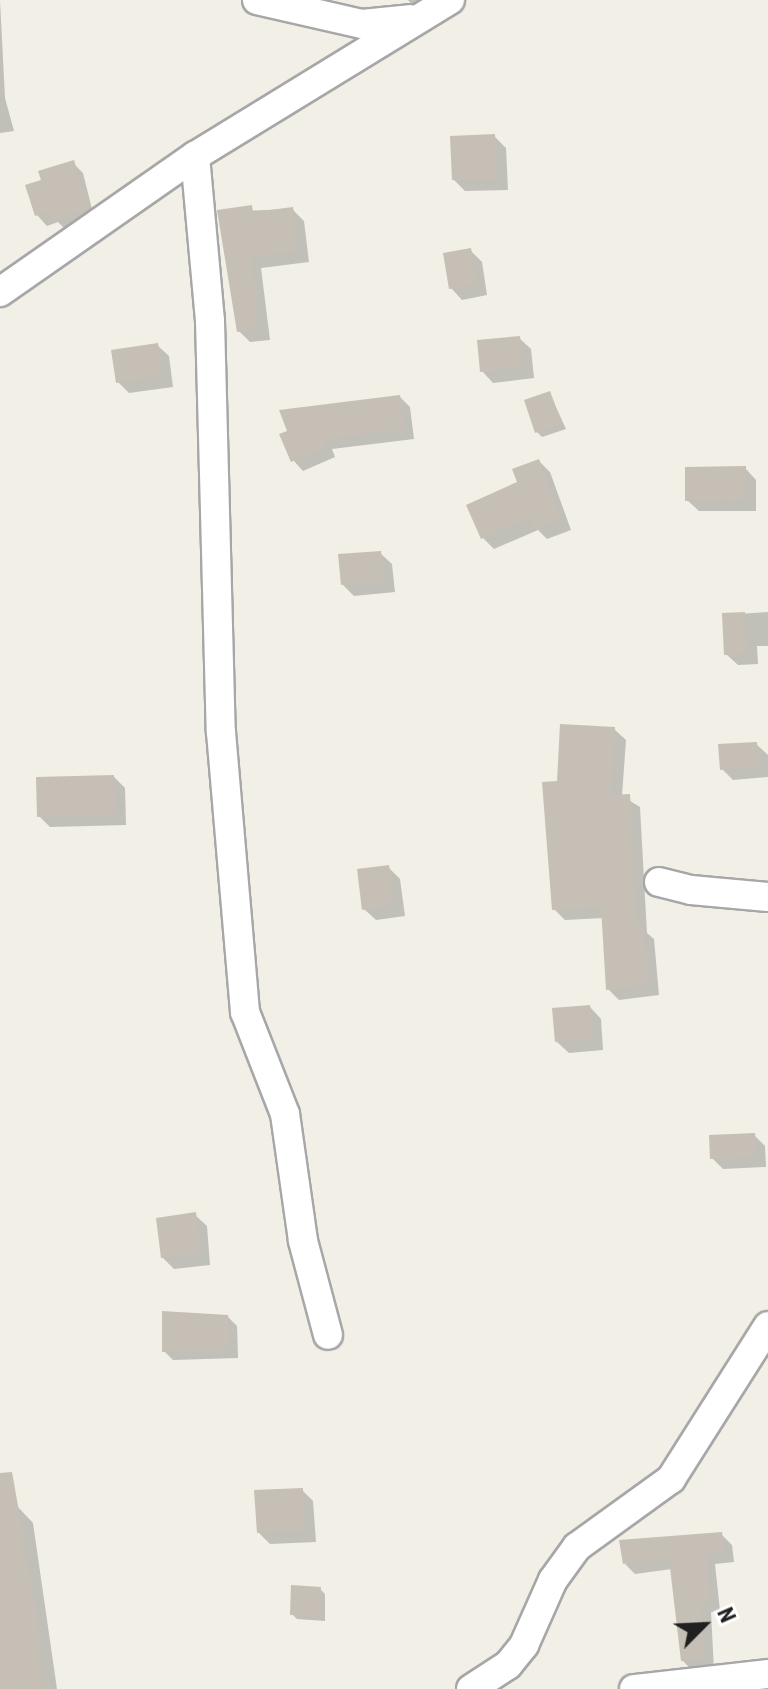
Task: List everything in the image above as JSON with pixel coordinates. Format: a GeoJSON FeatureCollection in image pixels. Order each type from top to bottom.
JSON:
{"type":"FeatureCollection","features":[{"type":"Feature","properties":{"kind":"street"},"geometry":{"type":"LineString","coordinates":[[257,0],[362,24],[419,18]]}},
{"type":"Feature","properties":{"kind":"street"},"geometry":{"type":"LineString","coordinates":[[0,292],[195,156],[450,0]]}},
{"type":"Feature","properties":{"kind":"street"},"geometry":{"type":"LineString","coordinates":[[195,156],[210,321],[222,746],[245,1012],[285,1114],[303,1241],[328,1335]]}},
{"type":"Feature","properties":{"kind":"street"},"geometry":{"type":"LineString","coordinates":[[659,882],[691,890],[768,897]]}},
{"type":"Feature","properties":{"kind":"street"},"geometry":{"type":"LineString","coordinates":[[471,1689],[508,1665],[524,1645],[553,1580],[577,1547],[671,1479],[768,1326]]}},
{"type":"Feature","properties":{"kind":"street"},"geometry":{"type":"LineString","coordinates":[[634,1689],[768,1674]]}},
{"type":"Feature","properties":{"kind":"building"},"geometry":{"type":"Polygon","coordinates":[[[495,134],[497,179],[452,180],[450,136],[495,134]]]}},
{"type":"Feature","properties":{"kind":"building"},"geometry":{"type":"Polygon","coordinates":[[[74,160],[89,209],[54,221],[51,211],[35,216],[25,185],[41,180],[38,171],[74,160]]]}},
{"type":"Feature","properties":{"kind":"building"},"geometry":{"type":"Polygon","coordinates":[[[252,205],[253,212],[293,207],[299,251],[251,257],[259,330],[237,332],[217,210],[252,205]]]}},
{"type":"Feature","properties":{"kind":"building"},"geometry":{"type":"Polygon","coordinates":[[[471,248],[477,284],[449,289],[443,253],[471,248]]]}},
{"type":"Feature","properties":{"kind":"building"},"geometry":{"type":"Polygon","coordinates":[[[520,336],[523,368],[480,372],[477,340],[520,336]]]}},
{"type":"Feature","properties":{"kind":"building"},"geometry":{"type":"Polygon","coordinates":[[[158,343],[163,376],[116,383],[111,350],[158,343]]]}},
{"type":"Feature","properties":{"kind":"building"},"geometry":{"type":"Polygon","coordinates":[[[550,391],[562,424],[535,433],[524,400],[550,391]]]}},
{"type":"Feature","properties":{"kind":"building"},"geometry":{"type":"Polygon","coordinates":[[[400,395],[405,429],[323,439],[326,447],[291,462],[279,434],[287,431],[279,410],[400,395]]]}},
{"type":"Feature","properties":{"kind":"building"},"geometry":{"type":"Polygon","coordinates":[[[539,459],[561,519],[534,529],[530,517],[481,539],[466,505],[517,482],[512,469],[539,459]]]}},
{"type":"Feature","properties":{"kind":"building"},"geometry":{"type":"Polygon","coordinates":[[[746,466],[746,500],[685,501],[685,467],[746,466]]]}},
{"type":"Feature","properties":{"kind":"building"},"geometry":{"type":"Polygon","coordinates":[[[381,551],[384,582],[341,585],[338,554],[381,551]]]}},
{"type":"Feature","properties":{"kind":"building"},"geometry":{"type":"Polygon","coordinates":[[[745,612],[748,653],[724,655],[722,613],[745,612]]]}},
{"type":"Feature","properties":{"kind":"building"},"geometry":{"type":"Polygon","coordinates":[[[560,724],[615,727],[611,795],[630,794],[637,926],[643,926],[649,984],[606,990],[601,907],[552,910],[542,782],[557,781],[560,724]]]}},
{"type":"Feature","properties":{"kind":"building"},"geometry":{"type":"Polygon","coordinates":[[[757,742],[759,766],[720,770],[718,744],[757,742]]]}},
{"type":"Feature","properties":{"kind":"building"},"geometry":{"type":"Polygon","coordinates":[[[114,775],[116,815],[37,817],[36,777],[114,775]]]}},
{"type":"Feature","properties":{"kind":"building"},"geometry":{"type":"Polygon","coordinates":[[[389,865],[395,905],[362,910],[357,869],[389,865]]]}},
{"type":"Feature","properties":{"kind":"building"},"geometry":{"type":"Polygon","coordinates":[[[590,1005],[593,1040],[555,1042],[552,1008],[590,1005]]]}},
{"type":"Feature","properties":{"kind":"building"},"geometry":{"type":"Polygon","coordinates":[[[755,1133],[756,1157],[710,1159],[709,1135],[755,1133]]]}},
{"type":"Feature","properties":{"kind":"building"},"geometry":{"type":"Polygon","coordinates":[[[196,1212],[200,1254],[161,1258],[156,1218],[196,1212]]]}},
{"type":"Feature","properties":{"kind":"building"},"geometry":{"type":"Polygon","coordinates":[[[162,1311],[228,1315],[230,1350],[162,1352],[162,1311]]]}},
{"type":"Feature","properties":{"kind":"building"},"geometry":{"type":"Polygon","coordinates":[[[12,1472],[36,1607],[43,1688],[0,1689],[0,1473],[12,1472]]]}},
{"type":"Feature","properties":{"kind":"building"},"geometry":{"type":"Polygon","coordinates":[[[303,1488],[305,1531],[257,1533],[254,1490],[303,1488]]]}},
{"type":"Feature","properties":{"kind":"building"},"geometry":{"type":"Polygon","coordinates":[[[722,1532],[724,1552],[706,1554],[710,1601],[701,1602],[704,1660],[681,1661],[669,1559],[623,1564],[619,1540],[722,1532]]]}},
{"type":"Feature","properties":{"kind":"building"},"geometry":{"type":"Polygon","coordinates":[[[291,1585],[321,1587],[320,1616],[290,1615],[291,1585]]]}}]}
